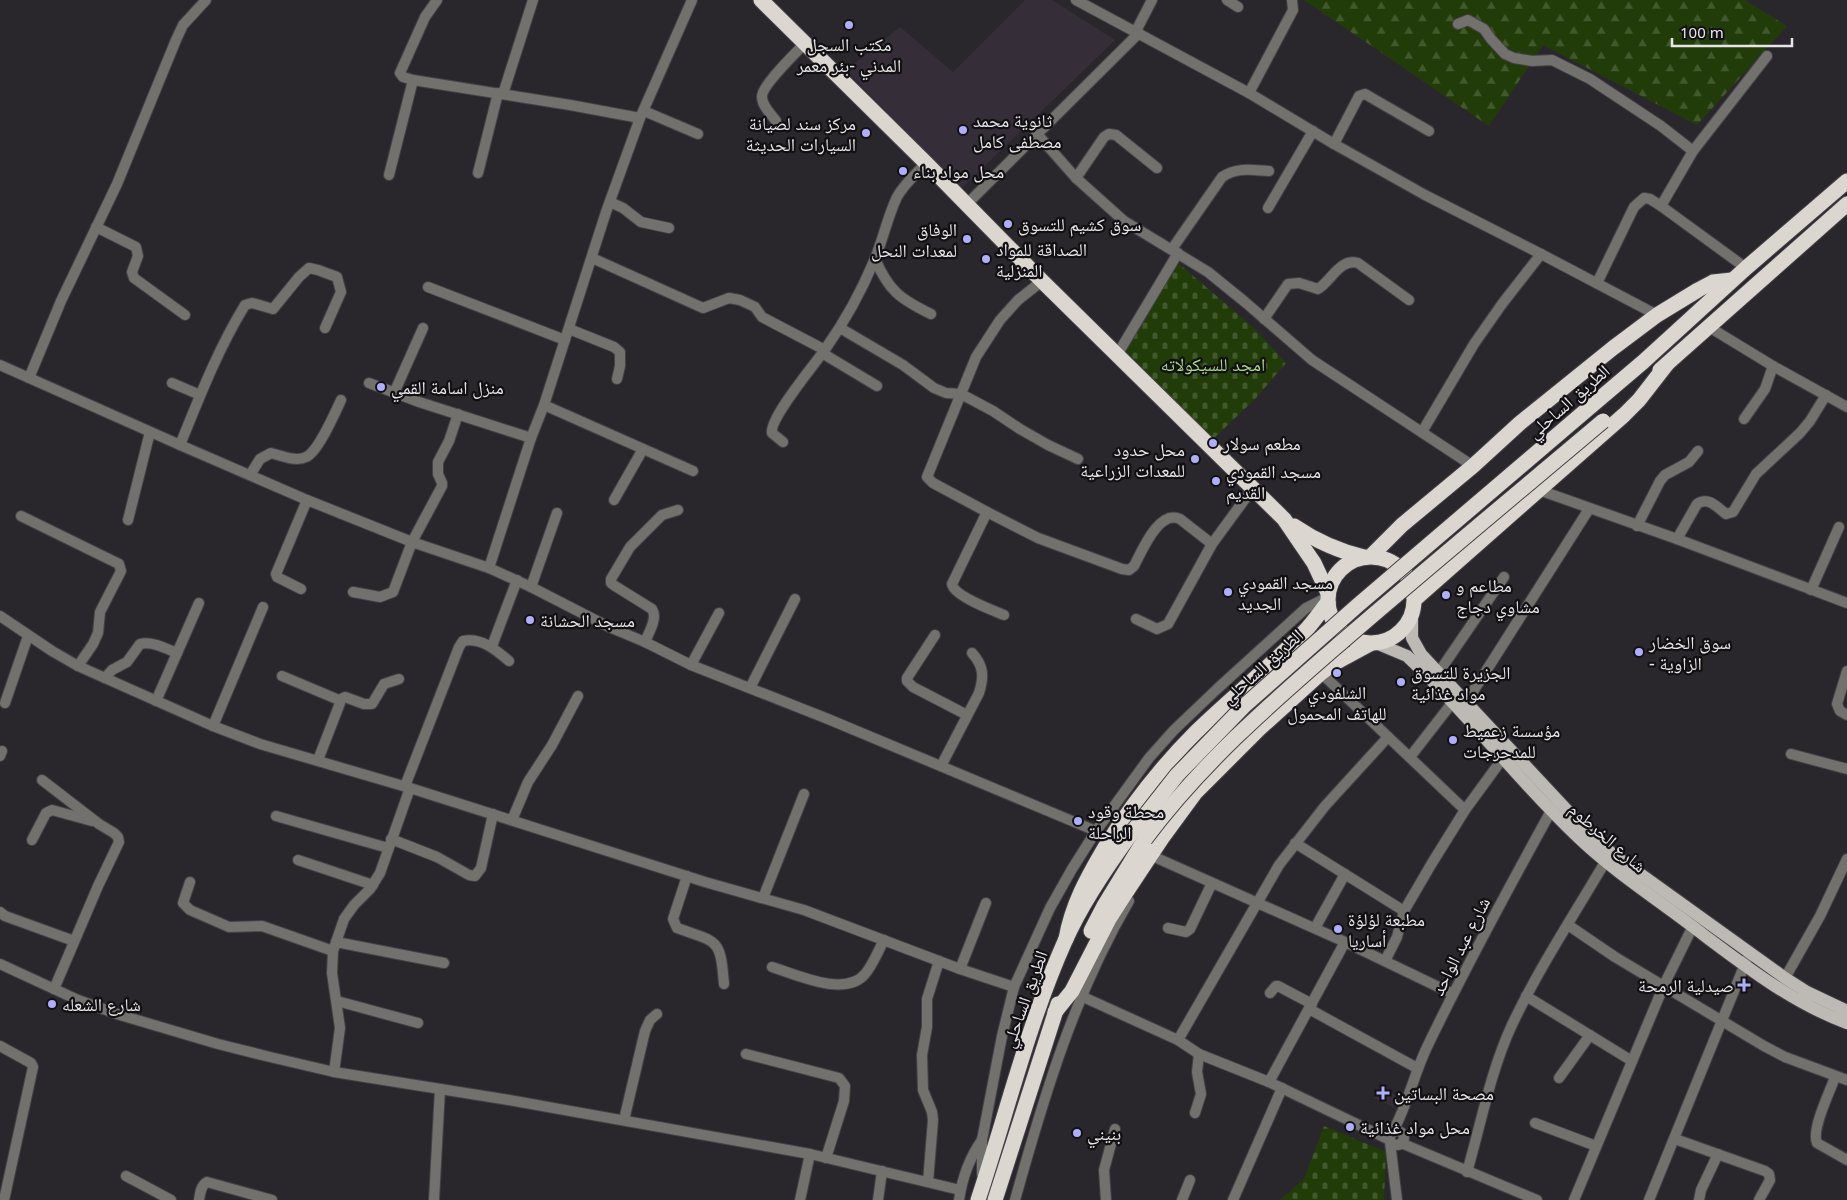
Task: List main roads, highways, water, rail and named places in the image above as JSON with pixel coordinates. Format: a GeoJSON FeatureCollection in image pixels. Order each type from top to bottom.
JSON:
{"type":"FeatureCollection","features":[{"type":"Feature","properties":{"kind":"highway"},"geometry":{"type":"LineString","coordinates":[[761,0],[926,162],[1116,355],[1284,519],[1314,563],[1328,597],[1330,613],[1334,623],[1349,638],[1359,642],[1373,643]]}},
{"type":"Feature","properties":{"kind":"highway","name":"الطريق الساحلي"},"geometry":{"type":"LineString","coordinates":[[980,1195],[1037,1011],[1066,939],[1093,893],[1139,835],[1183,768],[1244,706],[1358,605],[1590,408],[1732,280],[1847,181]]}},
{"type":"Feature","properties":{"kind":"highway","name":"الطريق الساحلي"},"geometry":{"type":"LineString","coordinates":[[996,1200],[1055,1012],[1074,966],[1139,835],[1168,809],[1201,771],[1254,718],[1603,421],[1847,204]]}},
{"type":"Feature","properties":{"kind":"highway"},"geometry":{"type":"LineString","coordinates":[[1066,939],[1069,920],[1088,876],[1128,813],[1194,734],[1306,630],[1328,597],[1331,583],[1344,566],[1354,560],[1367,557],[1570,381],[1612,348],[1657,315],[1713,282],[1732,280]]}},
{"type":"Feature","properties":{"kind":"highway"},"geometry":{"type":"LineString","coordinates":[[1415,599],[1624,415],[1639,400],[1667,364]]}},
{"type":"Feature","properties":{"kind":"highway"},"geometry":{"type":"LineString","coordinates":[[1055,1012],[1072,991],[1109,919],[1178,815],[1214,774],[1259,729],[1321,673],[1333,664],[1373,643],[1387,640],[1397,635],[1412,616],[1415,599],[1411,583],[1402,569],[1393,562],[1382,558],[1367,557],[1339,550],[1326,545],[1284,519]]}},
{"type":"Feature","properties":{"kind":"main road","name":"شارع الخرطوم"},"geometry":{"type":"LineString","coordinates":[[1412,616],[1411,633],[1413,642],[1421,654],[1467,701],[1555,806],[1605,862],[1692,926],[1807,992],[1847,1011]]}},
{"type":"Feature","properties":{"kind":"main road","name":"شارع الخرطوم"},"geometry":{"type":"LineString","coordinates":[[1373,643],[1407,656],[1503,758],[1555,806],[1614,855],[1797,999],[1819,1012],[1847,1023]]}},
{"type":"Feature","properties":{"kind":"place","name":"مكتب السجل المدني -بئر معمر"},"geometry":{"type":"Point","coordinates":[849,25]}},
{"type":"Feature","properties":{"kind":"place","name":"ثانوية محمد مصطفى كامل"},"geometry":{"type":"Point","coordinates":[963,130]}},
{"type":"Feature","properties":{"kind":"place","name":"مركز سند لصيانة السيارات الحديثة"},"geometry":{"type":"Point","coordinates":[866,133]}},
{"type":"Feature","properties":{"kind":"place","name":"محل مواد بناء"},"geometry":{"type":"Point","coordinates":[903,171]}},
{"type":"Feature","properties":{"kind":"place","name":"سوق كشيم للتسوق"},"geometry":{"type":"Point","coordinates":[1008,224]}},
{"type":"Feature","properties":{"kind":"place","name":"الوفاق لمعدات النحل"},"geometry":{"type":"Point","coordinates":[967,239]}},
{"type":"Feature","properties":{"kind":"place","name":"الصداقة للمواد المنزلية"},"geometry":{"type":"Point","coordinates":[986,259]}},
{"type":"Feature","properties":{"kind":"place","name":"منزل اسامة القمي"},"geometry":{"type":"Point","coordinates":[381,387]}},
{"type":"Feature","properties":{"kind":"place","name":"مطعم سولار"},"geometry":{"type":"Point","coordinates":[1213,443]}},
{"type":"Feature","properties":{"kind":"place","name":"محل حدود للمعدات الزراعية"},"geometry":{"type":"Point","coordinates":[1195,459]}},
{"type":"Feature","properties":{"kind":"place","name":"مسجد القمودي القديم"},"geometry":{"type":"Point","coordinates":[1216,481]}},
{"type":"Feature","properties":{"kind":"place","name":"مسجد القمودي الجديد"},"geometry":{"type":"Point","coordinates":[1228,592]}},
{"type":"Feature","properties":{"kind":"place","name":"مطاعم و مشاوي دجاج"},"geometry":{"type":"Point","coordinates":[1446,595]}},
{"type":"Feature","properties":{"kind":"place","name":"مسجد الحشانة"},"geometry":{"type":"Point","coordinates":[530,620]}},
{"type":"Feature","properties":{"kind":"place","name":"سوق الخضار - الزاوية"},"geometry":{"type":"Point","coordinates":[1639,652]}},
{"type":"Feature","properties":{"kind":"place","name":"الشلفودي للهاتف المحمول"},"geometry":{"type":"Point","coordinates":[1337,673]}},
{"type":"Feature","properties":{"kind":"place","name":"الجزيرة للتسوق مواد غذائية"},"geometry":{"type":"Point","coordinates":[1401,682]}},
{"type":"Feature","properties":{"kind":"place","name":"مؤسسة زعميط للمدحرجات"},"geometry":{"type":"Point","coordinates":[1453,740]}},
{"type":"Feature","properties":{"kind":"place","name":"محطة وقود الراحلة"},"geometry":{"type":"Point","coordinates":[1078,821]}},
{"type":"Feature","properties":{"kind":"place","name":"مطبعة لؤلؤة أساريا"},"geometry":{"type":"Point","coordinates":[1338,929]}},
{"type":"Feature","properties":{"kind":"place","name":"صيدلية الرمحة"},"geometry":{"type":"Point","coordinates":[1744,985]}},
{"type":"Feature","properties":{"kind":"place","name":"شارع الشعله"},"geometry":{"type":"Point","coordinates":[52,1004]}},
{"type":"Feature","properties":{"kind":"place","name":"مصحة البساتين"},"geometry":{"type":"Point","coordinates":[1383,1093]}},
{"type":"Feature","properties":{"kind":"place","name":"محل مواد غذائية"},"geometry":{"type":"Point","coordinates":[1350,1127]}},
{"type":"Feature","properties":{"kind":"place","name":"بنيني"},"geometry":{"type":"Point","coordinates":[1077,1133]}},
{"type":"Feature","properties":{"kind":"park label","name":"امجد للسيكولاته"},"geometry":{"type":"Point","coordinates":[1213,364]}}]}
